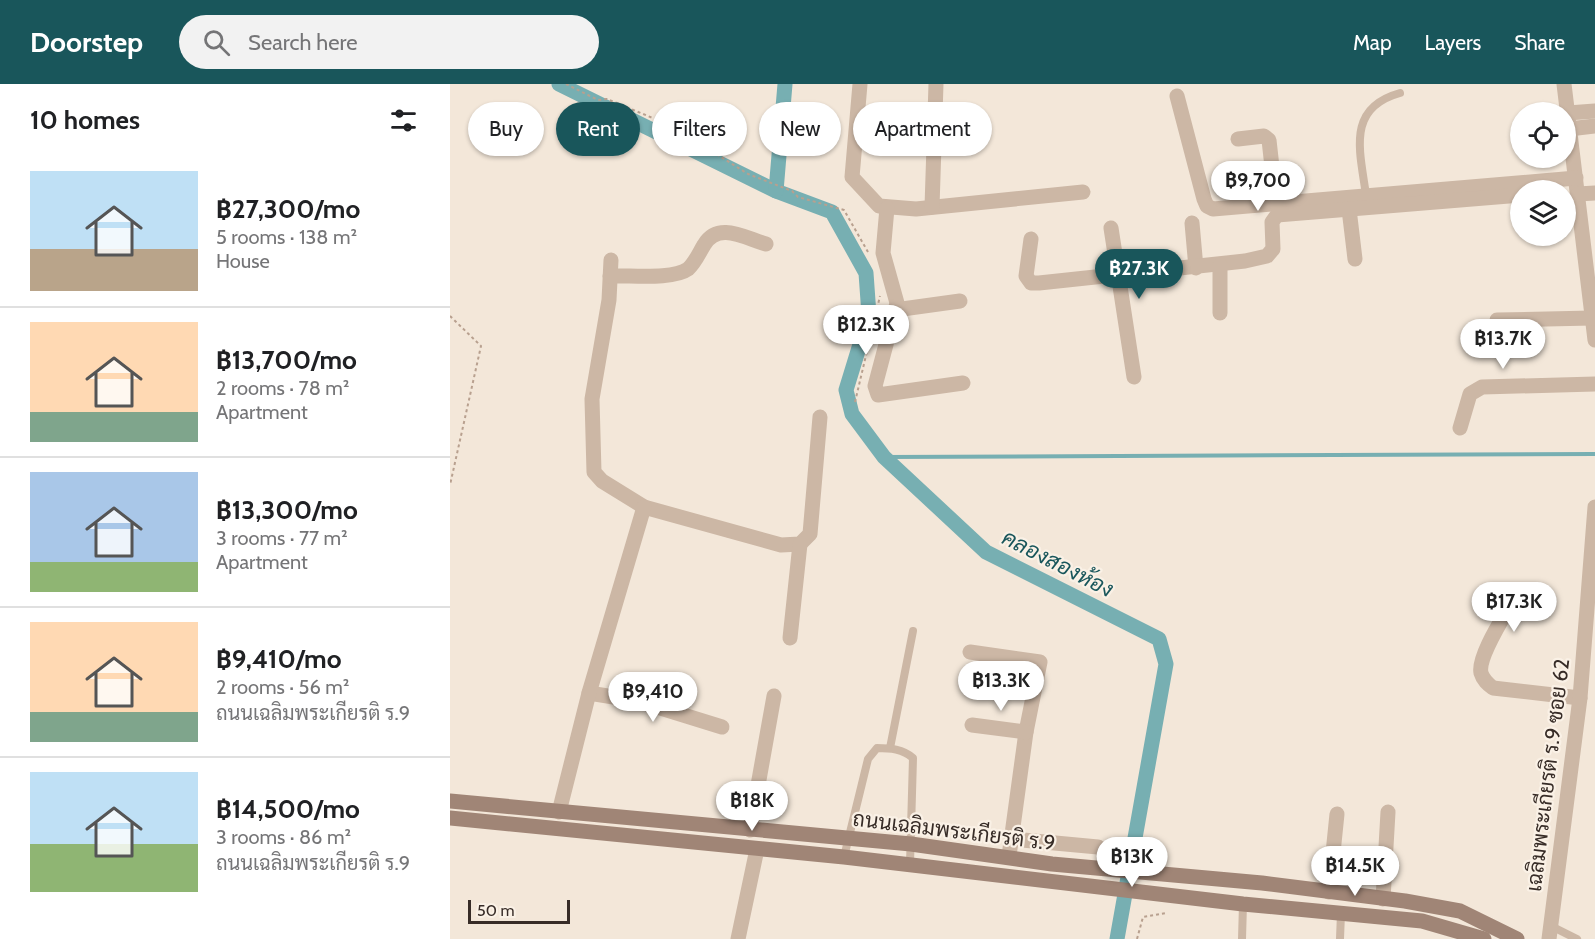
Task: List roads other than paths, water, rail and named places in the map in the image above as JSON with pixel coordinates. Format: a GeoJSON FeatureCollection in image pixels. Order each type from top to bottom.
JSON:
{"type":"FeatureCollection","features":[{"type":"Feature","properties":{"kind":"main road","name":"ถนนเฉลิมพระเกียรติ ร.9"},"geometry":{"type":"LineString","coordinates":[[450,801],[911,844],[1009,856],[1052,864],[1329,892],[1460,911],[1517,939]]}},
{"type":"Feature","properties":{"kind":"main road","name":"ถนนเฉลิมพระเกียรติ ร.9"},"geometry":{"type":"LineString","coordinates":[[450,818],[844,857],[1213,898],[1243,904],[1422,921],[1484,939]]}},
{"type":"Feature","properties":{"kind":"street"},"geometry":{"type":"LineString","coordinates":[[860,84],[852,177],[879,206],[887,208],[932,207],[1083,192]]}},
{"type":"Feature","properties":{"kind":"street"},"geometry":{"type":"LineString","coordinates":[[932,207],[936,84]]}},
{"type":"Feature","properties":{"kind":"street"},"geometry":{"type":"LineString","coordinates":[[1564,84],[1566,102]]}},
{"type":"Feature","properties":{"kind":"street"},"geometry":{"type":"LineString","coordinates":[[1177,96],[1207,206],[1213,209],[1366,195],[1510,191]]}},
{"type":"Feature","properties":{"kind":"street"},"geometry":{"type":"LineString","coordinates":[[1576,118],[1595,111]]}},
{"type":"Feature","properties":{"kind":"street"},"geometry":{"type":"LineString","coordinates":[[1576,122],[1595,126]]}},
{"type":"Feature","properties":{"kind":"street"},"geometry":{"type":"LineString","coordinates":[[1238,139],[1264,136],[1269,140],[1276,203]]}},
{"type":"Feature","properties":{"kind":"street"},"geometry":{"type":"LineString","coordinates":[[1576,189],[1595,193]]}},
{"type":"Feature","properties":{"kind":"street"},"geometry":{"type":"LineString","coordinates":[[1576,193],[1590,256],[1595,340]]}},
{"type":"Feature","properties":{"kind":"street"},"geometry":{"type":"LineString","coordinates":[[1031,239],[1026,276],[1031,283],[1196,268],[1262,258],[1274,249],[1272,222],[1277,215],[1510,196]]}},
{"type":"Feature","properties":{"kind":"street"},"geometry":{"type":"LineString","coordinates":[[887,208],[883,252],[896,291],[895,310],[875,386],[879,395],[963,382]]}},
{"type":"Feature","properties":{"kind":"street"},"geometry":{"type":"LineString","coordinates":[[1349,209],[1355,259]]}},
{"type":"Feature","properties":{"kind":"street"},"geometry":{"type":"LineString","coordinates":[[1192,223],[1196,268]]}},
{"type":"Feature","properties":{"kind":"street"},"geometry":{"type":"LineString","coordinates":[[1111,228],[1134,377]]}},
{"type":"Feature","properties":{"kind":"street"},"geometry":{"type":"LineString","coordinates":[[766,244],[732,233],[716,232],[708,237],[687,270],[671,275],[611,268],[609,300],[592,399],[592,460],[594,472],[602,481],[644,507],[781,545],[805,540]]}},
{"type":"Feature","properties":{"kind":"street"},"geometry":{"type":"LineString","coordinates":[[1220,265],[1220,313]]}},
{"type":"Feature","properties":{"kind":"street"},"geometry":{"type":"LineString","coordinates":[[895,310],[960,301]]}},
{"type":"Feature","properties":{"kind":"street"},"geometry":{"type":"LineString","coordinates":[[1497,320],[1592,318]]}},
{"type":"Feature","properties":{"kind":"street"},"geometry":{"type":"LineString","coordinates":[[1461,428],[1470,394],[1482,387],[1595,384]]}},
{"type":"Feature","properties":{"kind":"street"},"geometry":{"type":"LineString","coordinates":[[790,638],[820,417]]}},
{"type":"Feature","properties":{"kind":"street"},"geometry":{"type":"LineString","coordinates":[[559,812],[589,693],[644,507]]}},
{"type":"Feature","properties":{"kind":"street","name":"เฉลิมพระเกียรติ ร.9 ซอย 62"},"geometry":{"type":"LineString","coordinates":[[1550,932],[1580,698],[1590,640],[1595,507]]}},
{"type":"Feature","properties":{"kind":"street"},"geometry":{"type":"LineString","coordinates":[[1516,595],[1484,658],[1481,673],[1485,681],[1493,688],[1503,690],[1580,698]]}},
{"type":"Feature","properties":{"kind":"street"},"geometry":{"type":"LineString","coordinates":[[970,652],[1040,662],[1026,732],[1009,856]]}},
{"type":"Feature","properties":{"kind":"street"},"geometry":{"type":"LineString","coordinates":[[589,693],[638,701],[722,728]]}},
{"type":"Feature","properties":{"kind":"street"},"geometry":{"type":"LineString","coordinates":[[750,830],[774,696]]}},
{"type":"Feature","properties":{"kind":"street"},"geometry":{"type":"LineString","coordinates":[[972,725],[1026,732]]}},
{"type":"Feature","properties":{"kind":"street"},"geometry":{"type":"LineString","coordinates":[[1383,899],[1388,812]]}},
{"type":"Feature","properties":{"kind":"street"},"geometry":{"type":"LineString","coordinates":[[1329,892],[1337,814]]}},
{"type":"Feature","properties":{"kind":"street"},"geometry":{"type":"LineString","coordinates":[[1012,839],[1098,847]]}},
{"type":"Feature","properties":{"kind":"street"},"geometry":{"type":"LineString","coordinates":[[738,939],[757,849]]}},
{"type":"Feature","properties":{"kind":"lane"},"geometry":{"type":"LineString","coordinates":[[1366,195],[1361,155],[1361,126],[1365,115],[1381,99],[1400,93]]}},
{"type":"Feature","properties":{"kind":"lane"},"geometry":{"type":"LineString","coordinates":[[890,748],[913,631]]}},
{"type":"Feature","properties":{"kind":"lane"},"geometry":{"type":"LineString","coordinates":[[844,857],[868,759],[877,748],[890,748],[906,752],[913,758],[910,864]]}},
{"type":"Feature","properties":{"kind":"lane"},"geometry":{"type":"LineString","coordinates":[[1242,939],[1243,904]]}},
{"type":"Feature","properties":{"kind":"lane"},"geometry":{"type":"LineString","coordinates":[[1340,939],[1341,913]]}},
{"type":"Feature","properties":{"kind":"lane"},"geometry":{"type":"LineString","coordinates":[[1550,932],[1576,939]]}},
{"type":"Feature","properties":{"kind":"waterway","name":"คลองสองห้อง"},"geometry":{"type":"LineString","coordinates":[[559,84],[776,191],[832,212],[866,273],[869,315],[846,390],[852,414],[884,457],[986,552],[1159,639],[1166,664],[1117,939]]}},
{"type":"Feature","properties":{"kind":"waterway"},"geometry":{"type":"LineString","coordinates":[[776,191],[785,84]]}},
{"type":"Feature","properties":{"kind":"waterway"},"geometry":{"type":"LineString","coordinates":[[884,457],[1595,454]]}}]}
